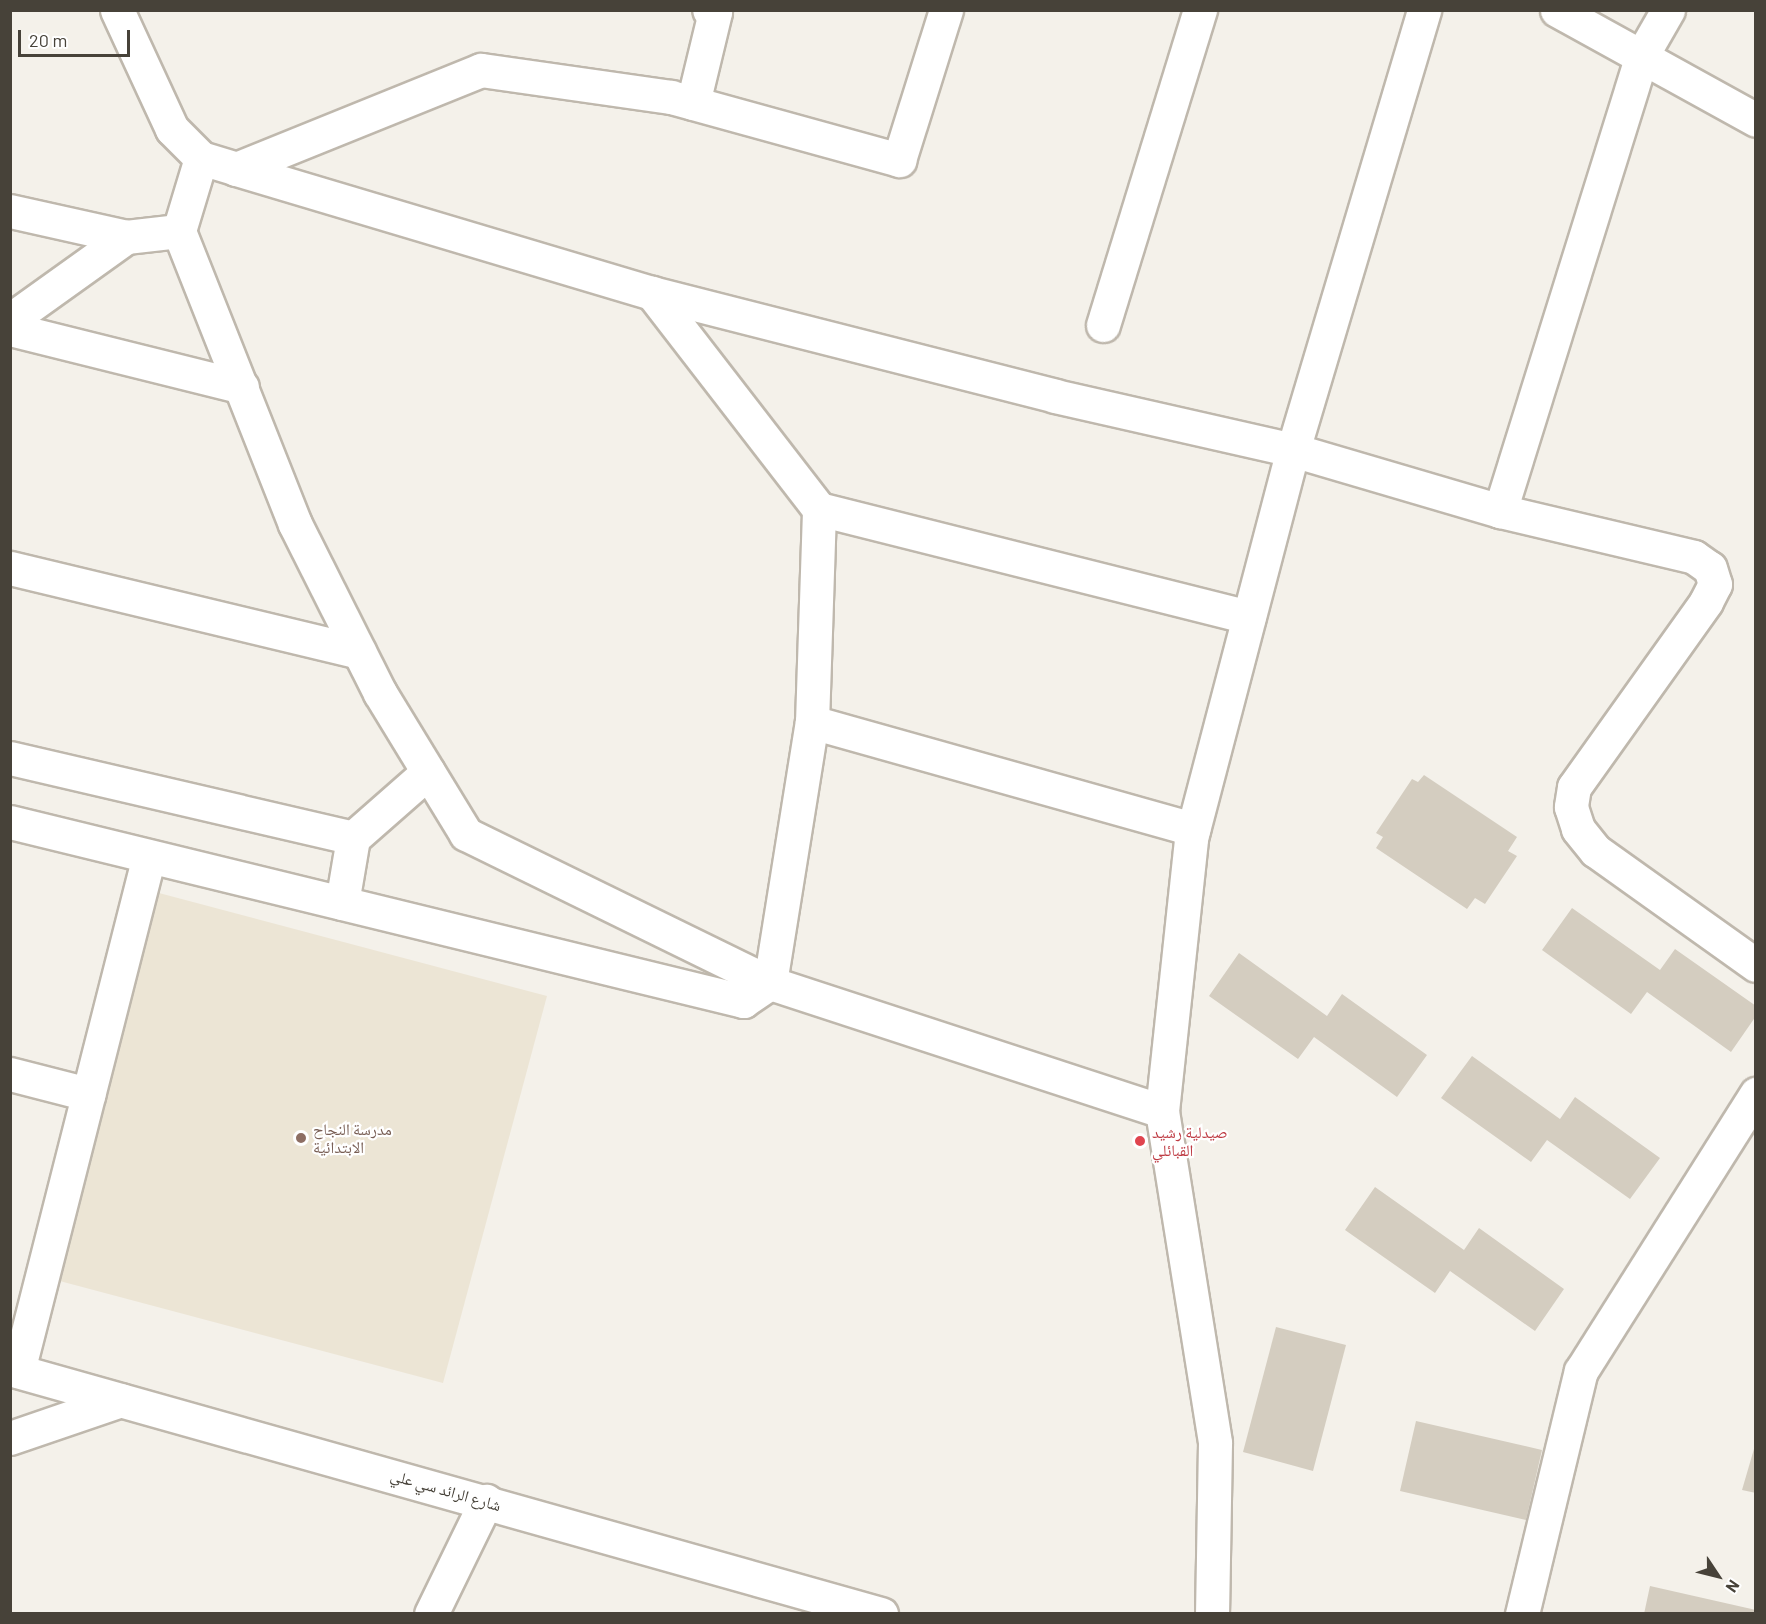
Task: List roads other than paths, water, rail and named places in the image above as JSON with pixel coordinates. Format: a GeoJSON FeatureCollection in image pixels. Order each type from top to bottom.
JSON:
{"type":"FeatureCollection","features":[{"type":"Feature","properties":{"kind":"street"},"geometry":{"type":"LineString","coordinates":[[693,103],[715,12],[708,10]]}},
{"type":"Feature","properties":{"kind":"street"},"geometry":{"type":"LineString","coordinates":[[236,169],[481,70],[655,94],[899,160],[946,10]]}},
{"type":"Feature","properties":{"kind":"street"},"geometry":{"type":"LineString","coordinates":[[1103,325],[1200,10]]}},
{"type":"Feature","properties":{"kind":"street"},"geometry":{"type":"LineString","coordinates":[[1212,1614],[1215,1443],[1162,1111],[1193,829],[1293,450],[1424,10]]}},
{"type":"Feature","properties":{"kind":"street"},"geometry":{"type":"LineString","coordinates":[[1557,10],[1755,120]]}},
{"type":"Feature","properties":{"kind":"street"},"geometry":{"type":"LineString","coordinates":[[1500,511],[1641,57],[1668,10]]}},
{"type":"Feature","properties":{"kind":"street"},"geometry":{"type":"LineString","coordinates":[[121,16],[172,129],[201,158],[652,293],[1055,396],[1293,450],[1500,511],[1694,557],[1710,568],[1715,584],[1706,602],[1574,787],[1571,807],[1578,829],[1596,851],[1755,965]]}},
{"type":"Feature","properties":{"kind":"street"},"geometry":{"type":"LineString","coordinates":[[201,158],[179,231],[296,524],[359,652],[466,834],[770,983],[1162,1111]]}},
{"type":"Feature","properties":{"kind":"street"},"geometry":{"type":"LineString","coordinates":[[10,211],[126,237],[179,231]]}},
{"type":"Feature","properties":{"kind":"street"},"geometry":{"type":"LineString","coordinates":[[10,320],[126,237]]}},
{"type":"Feature","properties":{"kind":"street"},"geometry":{"type":"LineString","coordinates":[[652,293],[819,509],[1249,617]]}},
{"type":"Feature","properties":{"kind":"street"},"geometry":{"type":"LineString","coordinates":[[10,329],[242,387]]}},
{"type":"Feature","properties":{"kind":"street"},"geometry":{"type":"LineString","coordinates":[[10,822],[743,1001],[770,983],[812,722],[819,509]]}},
{"type":"Feature","properties":{"kind":"street"},"geometry":{"type":"LineString","coordinates":[[10,568],[359,652]]}},
{"type":"Feature","properties":{"kind":"street"},"geometry":{"type":"LineString","coordinates":[[812,722],[1193,829]]}},
{"type":"Feature","properties":{"kind":"street"},"geometry":{"type":"LineString","coordinates":[[10,758],[353,838]]}},
{"type":"Feature","properties":{"kind":"street"},"geometry":{"type":"LineString","coordinates":[[342,903],[353,838],[428,772]]}},
{"type":"Feature","properties":{"kind":"street"},"geometry":{"type":"LineString","coordinates":[[14,1370],[149,856]]}},
{"type":"Feature","properties":{"kind":"street"},"geometry":{"type":"LineString","coordinates":[[10,1074],[88,1094]]}},
{"type":"Feature","properties":{"kind":"street"},"geometry":{"type":"LineString","coordinates":[[1521,1614],[1581,1371],[1755,1094]]}},
{"type":"Feature","properties":{"kind":"street","name":"شارع الرائد سي علي"},"geometry":{"type":"LineString","coordinates":[[14,1370],[881,1614]]}},
{"type":"Feature","properties":{"kind":"street"},"geometry":{"type":"LineString","coordinates":[[10,1438],[121,1400]]}},
{"type":"Feature","properties":{"kind":"street"},"geometry":{"type":"LineString","coordinates":[[431,1614],[486,1501]]}},
{"type":"Feature","properties":{"kind":"place","name":"مدرسة النجاح الابتدائية"},"geometry":{"type":"Point","coordinates":[301,1138]}},
{"type":"Feature","properties":{"kind":"place","name":"صيدلية رشيد القبائلي"},"geometry":{"type":"Point","coordinates":[1140,1141]}}]}
